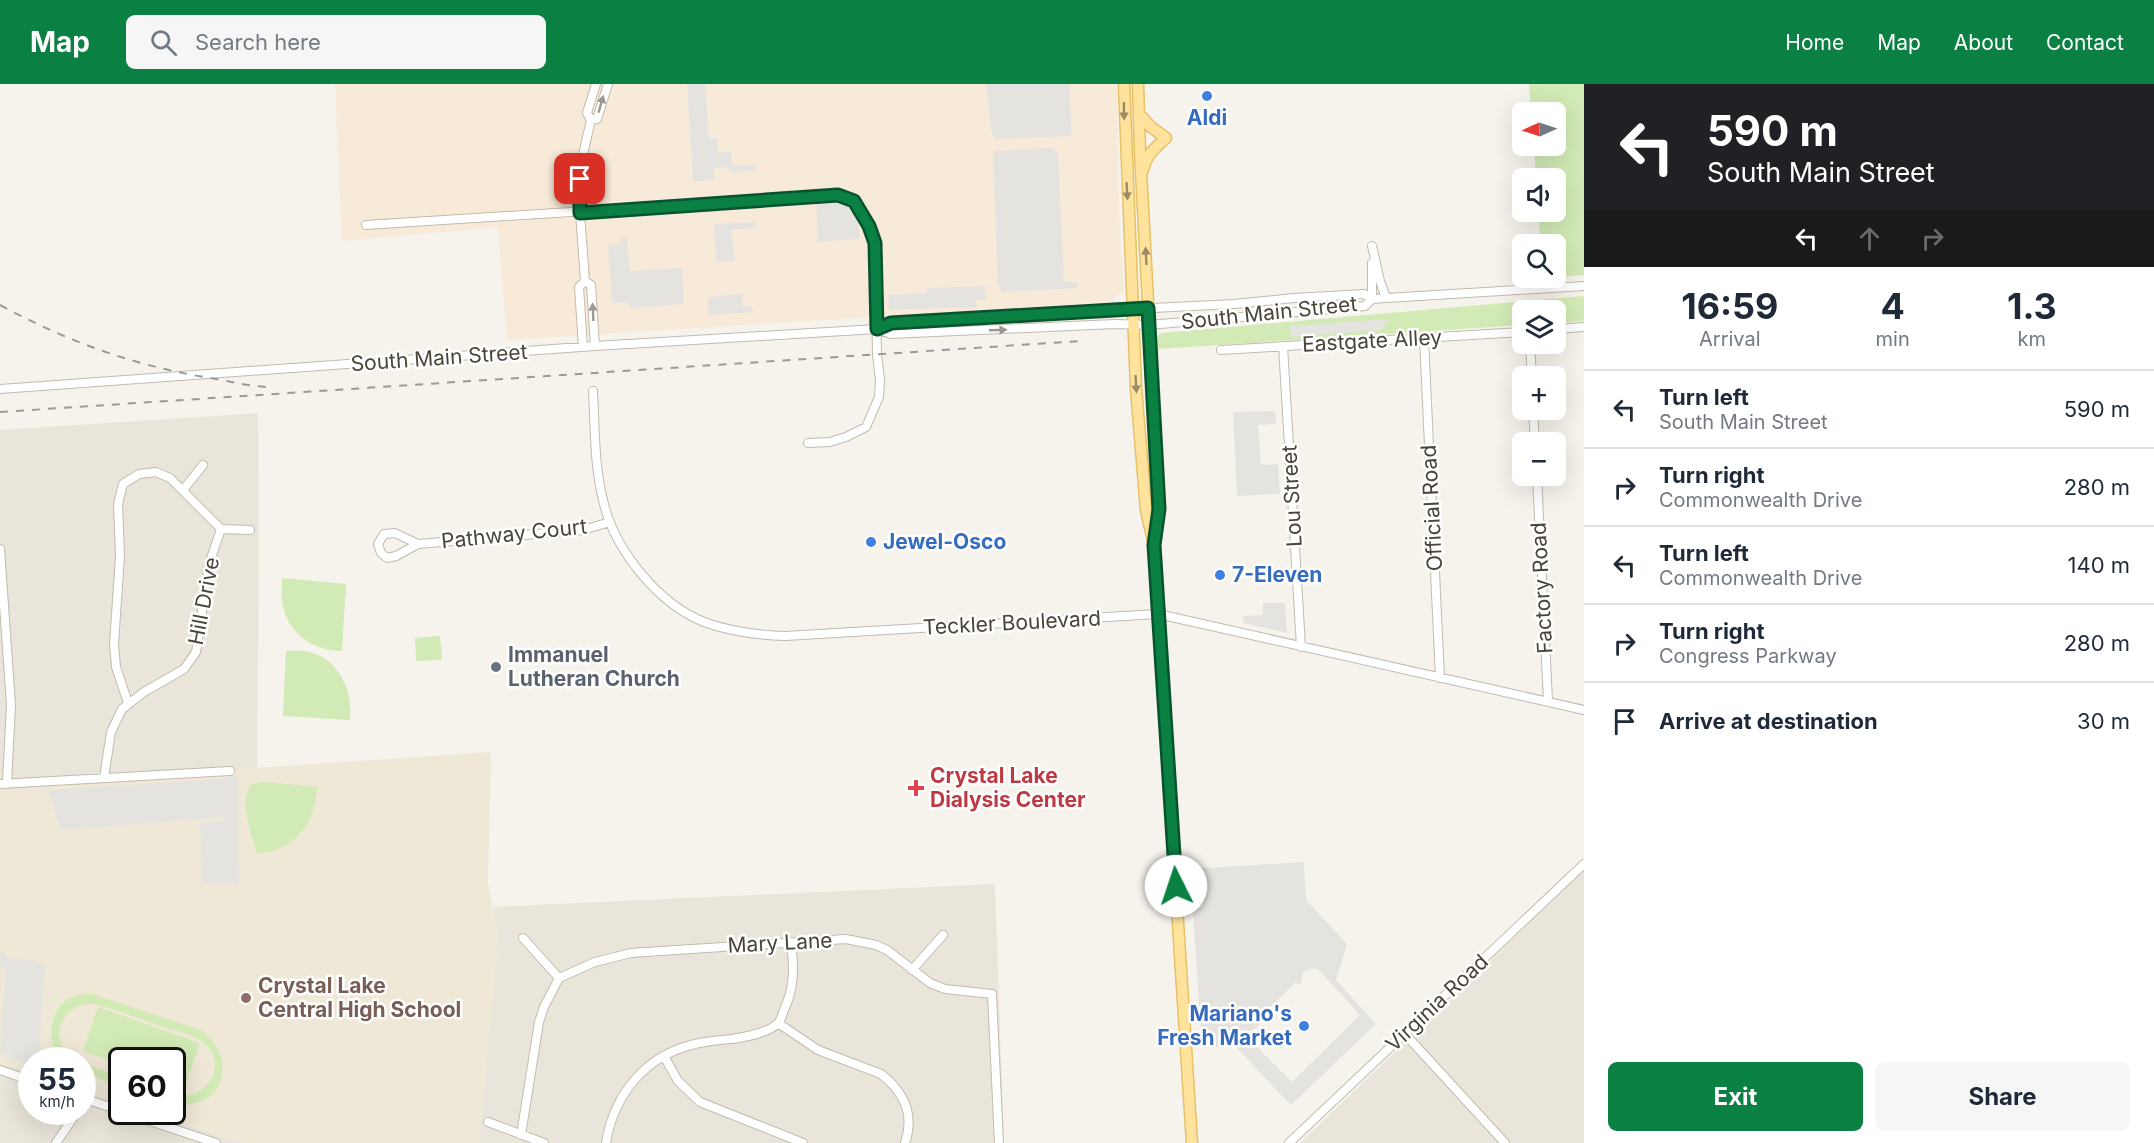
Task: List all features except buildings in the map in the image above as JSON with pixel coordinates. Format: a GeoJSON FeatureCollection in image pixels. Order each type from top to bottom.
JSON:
{"type":"FeatureCollection","features":[{"type":"Feature","properties":{"kind":"main road"},"geometry":{"type":"LineString","coordinates":[[1124,84],[1134,325],[1146,510],[1154,545],[1192,1143]]}},
{"type":"Feature","properties":{"kind":"main road"},"geometry":{"type":"LineString","coordinates":[[1138,84],[1159,509],[1154,545]]}},
{"type":"Feature","properties":{"kind":"main road"},"geometry":{"type":"LineString","coordinates":[[1139,114],[1151,128],[1166,138],[1150,152],[1145,160],[1141,176]]}},
{"type":"Feature","properties":{"kind":"street"},"geometry":{"type":"LineString","coordinates":[[584,347],[579,287],[585,281],[580,213],[581,163],[591,120],[586,113],[596,84]]}},
{"type":"Feature","properties":{"kind":"street"},"geometry":{"type":"LineString","coordinates":[[591,120],[597,119],[608,84]]}},
{"type":"Feature","properties":{"kind":"street"},"geometry":{"type":"LineString","coordinates":[[366,225],[838,195],[854,201],[873,235],[879,398],[866,427],[846,438],[830,442],[808,443]]}},
{"type":"Feature","properties":{"kind":"street"},"geometry":{"type":"LineString","coordinates":[[1372,299],[1372,246],[1386,298]]}},
{"type":"Feature","properties":{"kind":"street"},"geometry":{"type":"LineString","coordinates":[[585,281],[591,285],[595,346]]}},
{"type":"Feature","properties":{"kind":"street","name":"South Main Street"},"geometry":{"type":"LineString","coordinates":[[0,389],[595,346],[877,329],[891,323],[1364,294],[1372,299],[1584,286]]}},
{"type":"Feature","properties":{"kind":"street","name":"South Main Street"},"geometry":{"type":"LineString","coordinates":[[877,329],[891,334],[1115,324],[1149,325],[1365,306],[1372,299]]}},
{"type":"Feature","properties":{"kind":"street"},"geometry":{"type":"LineString","coordinates":[[1566,328],[1584,327]]}},
{"type":"Feature","properties":{"kind":"street","name":"Eastgate Alley"},"geometry":{"type":"LineString","coordinates":[[1221,350],[1512,334]]}},
{"type":"Feature","properties":{"kind":"street","name":"Official Road"},"geometry":{"type":"LineString","coordinates":[[1424,339],[1440,678]]}},
{"type":"Feature","properties":{"kind":"street","name":"Lou Street"},"geometry":{"type":"LineString","coordinates":[[1283,346],[1301,647]]}},
{"type":"Feature","properties":{"kind":"street","name":"Teckler Boulevard"},"geometry":{"type":"LineString","coordinates":[[593,391],[597,460],[603,500],[610,522],[626,552],[641,574],[679,608],[702,621],[729,630],[755,635],[824,635],[1158,614],[1584,710]]}},
{"type":"Feature","properties":{"kind":"street"},"geometry":{"type":"LineString","coordinates":[[183,490],[203,465]]}},
{"type":"Feature","properties":{"kind":"street"},"geometry":{"type":"LineString","coordinates":[[128,703],[116,667],[114,644],[120,556],[118,504],[123,484],[139,474],[149,472],[164,474],[183,490],[221,530],[250,530]]}},
{"type":"Feature","properties":{"kind":"street","name":"Factory Road"},"geometry":{"type":"LineString","coordinates":[[1537,486],[1548,701]]}},
{"type":"Feature","properties":{"kind":"street","name":"Pathway Court"},"geometry":{"type":"LineString","coordinates":[[418,544],[395,533],[384,534],[378,544],[381,553],[387,558],[396,556],[418,544],[583,530],[610,522]]}},
{"type":"Feature","properties":{"kind":"street","name":"Hill Drive"},"geometry":{"type":"LineString","coordinates":[[104,778],[111,732],[122,709],[144,692],[184,669],[196,652],[209,564],[221,530]]}},
{"type":"Feature","properties":{"kind":"street"},"geometry":{"type":"LineString","coordinates":[[0,549],[3,621],[11,705],[4,783],[230,771]]}},
{"type":"Feature","properties":{"kind":"street","name":"Virginia Road"},"geometry":{"type":"LineString","coordinates":[[1289,1143],[1584,864]]}},
{"type":"Feature","properties":{"kind":"street"},"geometry":{"type":"LineString","coordinates":[[912,970],[943,935]]}},
{"type":"Feature","properties":{"kind":"street"},"geometry":{"type":"LineString","coordinates":[[521,1135],[539,1022],[559,978],[523,938]]}},
{"type":"Feature","properties":{"kind":"street","name":"Mary Lane"},"geometry":{"type":"LineString","coordinates":[[559,978],[610,957],[631,953],[846,939],[876,945],[895,955],[930,983],[945,989],[992,994],[999,1143]]}},
{"type":"Feature","properties":{"kind":"street"},"geometry":{"type":"LineString","coordinates":[[606,1143],[615,1108],[631,1082],[651,1063],[696,1044],[751,1036],[778,1023],[791,996],[794,965],[791,942]]}},
{"type":"Feature","properties":{"kind":"street"},"geometry":{"type":"LineString","coordinates":[[778,1023],[818,1050],[881,1074],[888,1080],[900,1092],[908,1111],[909,1130],[905,1143]]}},
{"type":"Feature","properties":{"kind":"street"},"geometry":{"type":"LineString","coordinates":[[1405,1034],[1505,1143]]}},
{"type":"Feature","properties":{"kind":"street"},"geometry":{"type":"LineString","coordinates":[[664,1056],[678,1081],[700,1102],[803,1143]]}},
{"type":"Feature","properties":{"kind":"street"},"geometry":{"type":"LineString","coordinates":[[0,1070],[18,1076]]}},
{"type":"Feature","properties":{"kind":"street"},"geometry":{"type":"LineString","coordinates":[[488,1122],[544,1143]]}},
{"type":"Feature","properties":{"kind":"street"},"geometry":{"type":"LineString","coordinates":[[56,1143],[68,1125]]}},
{"type":"Feature","properties":{"kind":"street"},"geometry":{"type":"LineString","coordinates":[[157,1125],[195,1140],[216,1143]]}},
{"type":"Feature","properties":{"kind":"shaded area"},"geometry":{"type":"Polygon","coordinates":[[[335,84],[1117,84],[1119,217],[1124,290],[1110,302],[507,340],[498,227],[342,241],[335,84]]]}},
{"type":"Feature","properties":{"kind":"shaded area"},"geometry":{"type":"Polygon","coordinates":[[[687,84],[705,84],[709,138],[717,138],[718,152],[731,152],[732,166],[755,165],[755,170],[732,172],[726,167],[714,168],[714,180],[693,182],[687,84]]]}},
{"type":"Feature","properties":{"kind":"shaded area"},"geometry":{"type":"Polygon","coordinates":[[[986,84],[1069,84],[1072,136],[995,139],[995,135],[992,136],[986,84]]]}},
{"type":"Feature","properties":{"kind":"shaded area"},"geometry":{"type":"Polygon","coordinates":[[[1051,148],[1058,152],[1064,281],[1077,282],[1078,288],[1001,292],[1001,287],[998,287],[994,151],[1051,148]]]}},
{"type":"Feature","properties":{"kind":"shaded area"},"geometry":{"type":"Polygon","coordinates":[[[841,202],[858,213],[859,239],[818,242],[816,203],[841,202]]]}},
{"type":"Feature","properties":{"kind":"shaded area"},"geometry":{"type":"Polygon","coordinates":[[[756,222],[756,228],[731,230],[735,261],[716,262],[714,224],[756,222]]]}},
{"type":"Feature","properties":{"kind":"shaded area"},"geometry":{"type":"Polygon","coordinates":[[[627,237],[630,271],[682,268],[684,304],[629,308],[628,302],[612,303],[608,245],[621,244],[621,238],[627,237]]]}},
{"type":"Feature","properties":{"kind":"shaded area"},"geometry":{"type":"Polygon","coordinates":[[[985,286],[986,300],[976,300],[977,307],[889,310],[888,295],[926,293],[926,288],[985,286]]]}},
{"type":"Feature","properties":{"kind":"shaded area"},"geometry":{"type":"Polygon","coordinates":[[[742,294],[743,307],[752,306],[753,312],[709,315],[708,297],[742,294]]]}},
{"type":"Feature","properties":{"kind":"shaded area"},"geometry":{"type":"Polygon","coordinates":[[[1389,319],[1382,330],[1291,337],[1290,326],[1389,319]]]}},
{"type":"Feature","properties":{"kind":"shaded area"},"geometry":{"type":"Polygon","coordinates":[[[1275,411],[1276,424],[1258,425],[1261,465],[1278,464],[1280,494],[1237,496],[1233,412],[1275,411]]]}},
{"type":"Feature","properties":{"kind":"shaded area"},"geometry":{"type":"Polygon","coordinates":[[[258,413],[257,768],[0,791],[0,430],[258,413]]]}},
{"type":"Feature","properties":{"kind":"shaded area"},"geometry":{"type":"Polygon","coordinates":[[[1263,603],[1285,603],[1287,633],[1243,623],[1243,616],[1263,615],[1263,603]]]}},
{"type":"Feature","properties":{"kind":"shaded area","name":"Crystal Lake Central High School"},"geometry":{"type":"Polygon","coordinates":[[[491,752],[488,882],[498,936],[479,1143],[244,1143],[186,1124],[186,1047],[108,1047],[108,1099],[96,1094],[96,1047],[18,1047],[18,1069],[0,1063],[0,791],[241,769],[491,752]]]}},
{"type":"Feature","properties":{"kind":"shaded area"},"geometry":{"type":"Polygon","coordinates":[[[237,776],[239,884],[202,884],[200,823],[223,821],[224,817],[60,830],[49,790],[226,779],[237,776]]]}},
{"type":"Feature","properties":{"kind":"shaded area"},"geometry":{"type":"Polygon","coordinates":[[[1304,862],[1306,900],[1347,944],[1336,980],[1376,1024],[1291,1105],[1235,1046],[1202,1048],[1190,869],[1304,862]],[[1312,968],[1303,972],[1300,985],[1296,982],[1270,1008],[1273,1011],[1247,1037],[1292,1082],[1360,1015],[1318,969],[1312,968]]]}},
{"type":"Feature","properties":{"kind":"shaded area"},"geometry":{"type":"Polygon","coordinates":[[[1584,871],[1584,1143],[1300,1143],[1584,871]]]}},
{"type":"Feature","properties":{"kind":"shaded area"},"geometry":{"type":"Polygon","coordinates":[[[995,884],[1004,1143],[479,1143],[498,936],[493,907],[995,884]]]}},
{"type":"Feature","properties":{"kind":"shaded area"},"geometry":{"type":"Polygon","coordinates":[[[0,953],[5,953],[9,959],[34,960],[34,963],[45,964],[39,1047],[18,1047],[18,1060],[0,1054],[6,970],[0,966],[0,953]]]}},
{"type":"Feature","properties":{"kind":"shaded area"},"geometry":{"type":"Polygon","coordinates":[[[0,1063],[18,1069],[18,1125],[96,1125],[96,1094],[108,1099],[108,1125],[186,1124],[244,1143],[0,1143],[0,1063]]]}},
{"type":"Feature","properties":{"kind":"green space"},"geometry":{"type":"Polygon","coordinates":[[[1529,84],[1584,84],[1584,275],[1566,276],[1566,234],[1540,234],[1539,222],[1566,222],[1566,168],[1535,168],[1535,156],[1566,156],[1566,102],[1530,102],[1529,84]]]}},
{"type":"Feature","properties":{"kind":"green space"},"geometry":{"type":"Polygon","coordinates":[[[1584,296],[1584,321],[1566,322],[1566,300],[1538,300],[1584,296]]]}},
{"type":"Feature","properties":{"kind":"green space"},"geometry":{"type":"Polygon","coordinates":[[[1512,302],[1512,326],[1157,349],[1156,337],[1161,333],[1512,302]]]}},
{"type":"Feature","properties":{"kind":"green space"},"geometry":{"type":"Polygon","coordinates":[[[282,578],[346,584],[342,651],[321,648],[295,631],[282,602],[282,578]]]}},
{"type":"Feature","properties":{"kind":"green space"},"geometry":{"type":"Polygon","coordinates":[[[440,636],[442,660],[416,661],[415,638],[440,636]]]}},
{"type":"Feature","properties":{"kind":"green space"},"geometry":{"type":"Polygon","coordinates":[[[286,651],[317,654],[335,668],[341,676],[349,697],[350,720],[283,716],[286,651]]]}},
{"type":"Feature","properties":{"kind":"green space"},"geometry":{"type":"Polygon","coordinates":[[[265,782],[317,787],[312,813],[301,833],[283,847],[257,854],[247,818],[246,799],[252,784],[265,782]]]}},
{"type":"Feature","properties":{"kind":"green space"},"geometry":{"type":"Polygon","coordinates":[[[92,994],[201,1030],[213,1042],[220,1055],[222,1068],[220,1081],[214,1092],[204,1100],[186,1104],[186,1095],[196,1093],[204,1087],[211,1080],[214,1070],[214,1060],[210,1050],[202,1041],[120,1011],[93,1004],[82,1005],[72,1010],[65,1016],[61,1025],[59,1034],[63,1047],[54,1047],[52,1032],[56,1012],[70,998],[92,994]]]}},
{"type":"Feature","properties":{"kind":"green space"},"geometry":{"type":"Polygon","coordinates":[[[98,1007],[200,1043],[186,1083],[186,1047],[108,1047],[108,1060],[96,1055],[96,1047],[84,1047],[98,1007]]]}},
{"type":"Feature","properties":{"kind":"green space"},"geometry":{"type":"Polygon","coordinates":[[[96,1068],[108,1072],[108,1082],[96,1077],[96,1068]]]}},
{"type":"Feature","properties":{"kind":"railway"},"geometry":{"type":"LineString","coordinates":[[0,305],[52,331],[105,352],[187,374],[270,387]]}},
{"type":"Feature","properties":{"kind":"railway"},"geometry":{"type":"LineString","coordinates":[[0,412],[1080,341]]}},
{"type":"Feature","properties":{"kind":"place","name":"Aldi"},"geometry":{"type":"Point","coordinates":[1207,96]}},
{"type":"Feature","properties":{"kind":"place","name":"Jewel-Osco"},"geometry":{"type":"Point","coordinates":[871,542]}},
{"type":"Feature","properties":{"kind":"place","name":"7-Eleven"},"geometry":{"type":"Point","coordinates":[1220,575]}},
{"type":"Feature","properties":{"kind":"place","name":"Immanuel Lutheran Church"},"geometry":{"type":"Point","coordinates":[496,667]}},
{"type":"Feature","properties":{"kind":"place","name":"Crystal Lake Dialysis Center"},"geometry":{"type":"Point","coordinates":[916,788]}},
{"type":"Feature","properties":{"kind":"place","name":"Crystal Lake Central High School"},"geometry":{"type":"Point","coordinates":[246,998]}},
{"type":"Feature","properties":{"kind":"place","name":"Mariano's Fresh Market"},"geometry":{"type":"Point","coordinates":[1304,1026]}},
{"type":"Feature","properties":{"kind":"route"},"geometry":{"type":"LineString","coordinates":[[580,179],[580,213],[838,195],[854,201],[869,226],[875,243],[877,329],[891,323],[1148,308],[1159,509],[1154,545],[1176,886]]}}]}
